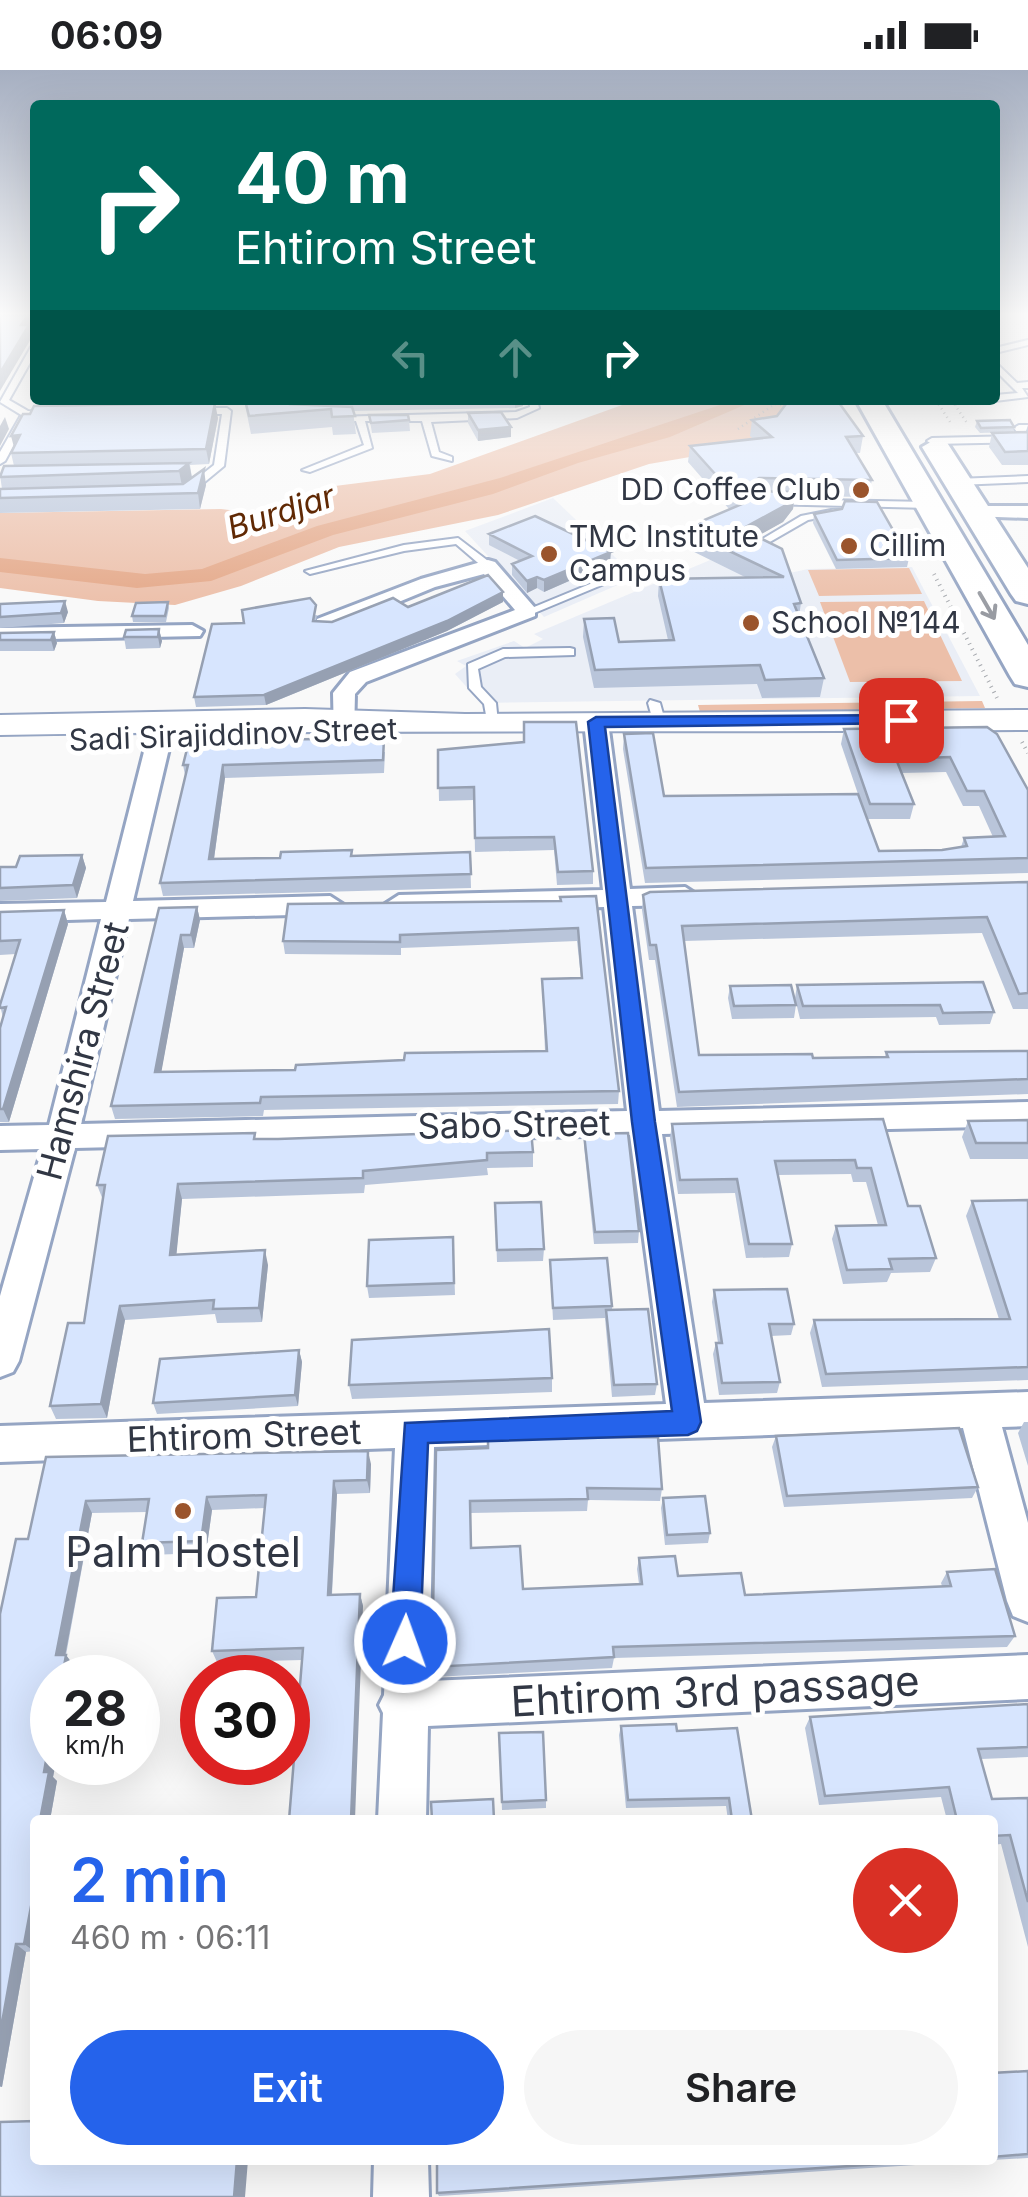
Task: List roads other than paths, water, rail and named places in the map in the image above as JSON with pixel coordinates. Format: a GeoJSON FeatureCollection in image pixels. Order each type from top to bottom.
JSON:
{"type":"FeatureCollection","features":[{"type":"Feature","properties":{"kind":"main road"},"geometry":{"type":"LineString","coordinates":[[877,414],[929,505],[938,550],[1028,676]]}},
{"type":"Feature","properties":{"kind":"main road"},"geometry":{"type":"LineString","coordinates":[[915,414],[1028,594]]}},
{"type":"Feature","properties":{"kind":"main road"},"geometry":{"type":"LineString","coordinates":[[938,550],[977,548],[994,540]]}},
{"type":"Feature","properties":{"kind":"street"},"geometry":{"type":"LineString","coordinates":[[976,512],[1028,512]]}},
{"type":"Feature","properties":{"kind":"street"},"geometry":{"type":"LineString","coordinates":[[325,624],[488,566],[528,612],[358,676],[344,693],[343,727]]}},
{"type":"Feature","properties":{"kind":"street"},"geometry":{"type":"LineString","coordinates":[[0,634],[192,631]]}},
{"type":"Feature","properties":{"kind":"street","name":"Sadi Sirajiddinov Street"},"geometry":{"type":"LineString","coordinates":[[0,725],[343,727],[596,722],[657,712],[1019,720]]}},
{"type":"Feature","properties":{"kind":"street"},"geometry":{"type":"LineString","coordinates":[[596,722],[644,1122],[688,1422]]}},
{"type":"Feature","properties":{"kind":"street","name":"Sadi Sirajiddinov Street"},"geometry":{"type":"LineString","coordinates":[[0,743],[160,740],[343,727]]}},
{"type":"Feature","properties":{"kind":"street","name":"Hamshira Street"},"geometry":{"type":"LineString","coordinates":[[0,1361],[62,1136],[160,740]]}},
{"type":"Feature","properties":{"kind":"street"},"geometry":{"type":"LineString","coordinates":[[0,912],[714,895]]}},
{"type":"Feature","properties":{"kind":"street","name":"Sabo Street"},"geometry":{"type":"LineString","coordinates":[[0,1138],[1028,1114]]}},
{"type":"Feature","properties":{"kind":"street","name":"Ehtirom Street"},"geometry":{"type":"LineString","coordinates":[[0,1444],[1028,1409]]}},
{"type":"Feature","properties":{"kind":"street"},"geometry":{"type":"LineString","coordinates":[[978,1411],[1028,1601]]}},
{"type":"Feature","properties":{"kind":"street"},"geometry":{"type":"LineString","coordinates":[[402,1815],[402,1704],[415,1431]]}},
{"type":"Feature","properties":{"kind":"street","name":"Ehtirom 3rd passage"},"geometry":{"type":"LineString","coordinates":[[402,1704],[1028,1677]]}},
{"type":"Feature","properties":{"kind":"street"},"geometry":{"type":"LineString","coordinates":[[401,2165],[401,2197]]}},
{"type":"Feature","properties":{"kind":"lane"},"geometry":{"type":"LineString","coordinates":[[0,461],[26,414]]}},
{"type":"Feature","properties":{"kind":"lane"},"geometry":{"type":"LineString","coordinates":[[167,494],[186,493],[219,466],[226,414]]}},
{"type":"Feature","properties":{"kind":"lane"},"geometry":{"type":"LineString","coordinates":[[327,418],[522,414]]}},
{"type":"Feature","properties":{"kind":"lane"},"geometry":{"type":"LineString","coordinates":[[307,470],[368,446],[360,418]]}},
{"type":"Feature","properties":{"kind":"lane"},"geometry":{"type":"LineString","coordinates":[[430,418],[426,421],[435,454],[449,459]]}},
{"type":"Feature","properties":{"kind":"lane"},"geometry":{"type":"LineString","coordinates":[[932,442],[1027,439],[1018,428],[1028,428]]}},
{"type":"Feature","properties":{"kind":"lane"},"geometry":{"type":"LineString","coordinates":[[194,472],[214,471]]}},
{"type":"Feature","properties":{"kind":"lane"},"geometry":{"type":"LineString","coordinates":[[957,482],[1028,480]]}},
{"type":"Feature","properties":{"kind":"lane"},"geometry":{"type":"LineString","coordinates":[[758,502],[929,505]]}},
{"type":"Feature","properties":{"kind":"lane"},"geometry":{"type":"LineString","coordinates":[[764,541],[805,518],[866,506]]}},
{"type":"Feature","properties":{"kind":"lane"},"geometry":{"type":"LineString","coordinates":[[310,571],[404,548],[458,541],[488,566]]}},
{"type":"Feature","properties":{"kind":"lane"},"geometry":{"type":"LineString","coordinates":[[528,612],[624,574]]}},
{"type":"Feature","properties":{"kind":"lane"},"geometry":{"type":"LineString","coordinates":[[478,724],[490,703],[475,688],[472,667],[503,653],[570,652]]}},
{"type":"Feature","properties":{"kind":"place","name":"DD Coffee Club"},"geometry":{"type":"Point","coordinates":[861,490]}},
{"type":"Feature","properties":{"kind":"place","name":"Cillim"},"geometry":{"type":"Point","coordinates":[849,546]}},
{"type":"Feature","properties":{"kind":"place","name":"TMC Institute Campus"},"geometry":{"type":"Point","coordinates":[549,554]}},
{"type":"Feature","properties":{"kind":"place","name":"School №144"},"geometry":{"type":"Point","coordinates":[751,623]}},
{"type":"Feature","properties":{"kind":"place","name":"Palm Hostel"},"geometry":{"type":"Point","coordinates":[183,1511]}},
{"type":"Feature","properties":{"kind":"water label","name":"Burdjar"},"geometry":{"type":"Point","coordinates":[281,512]}}]}
